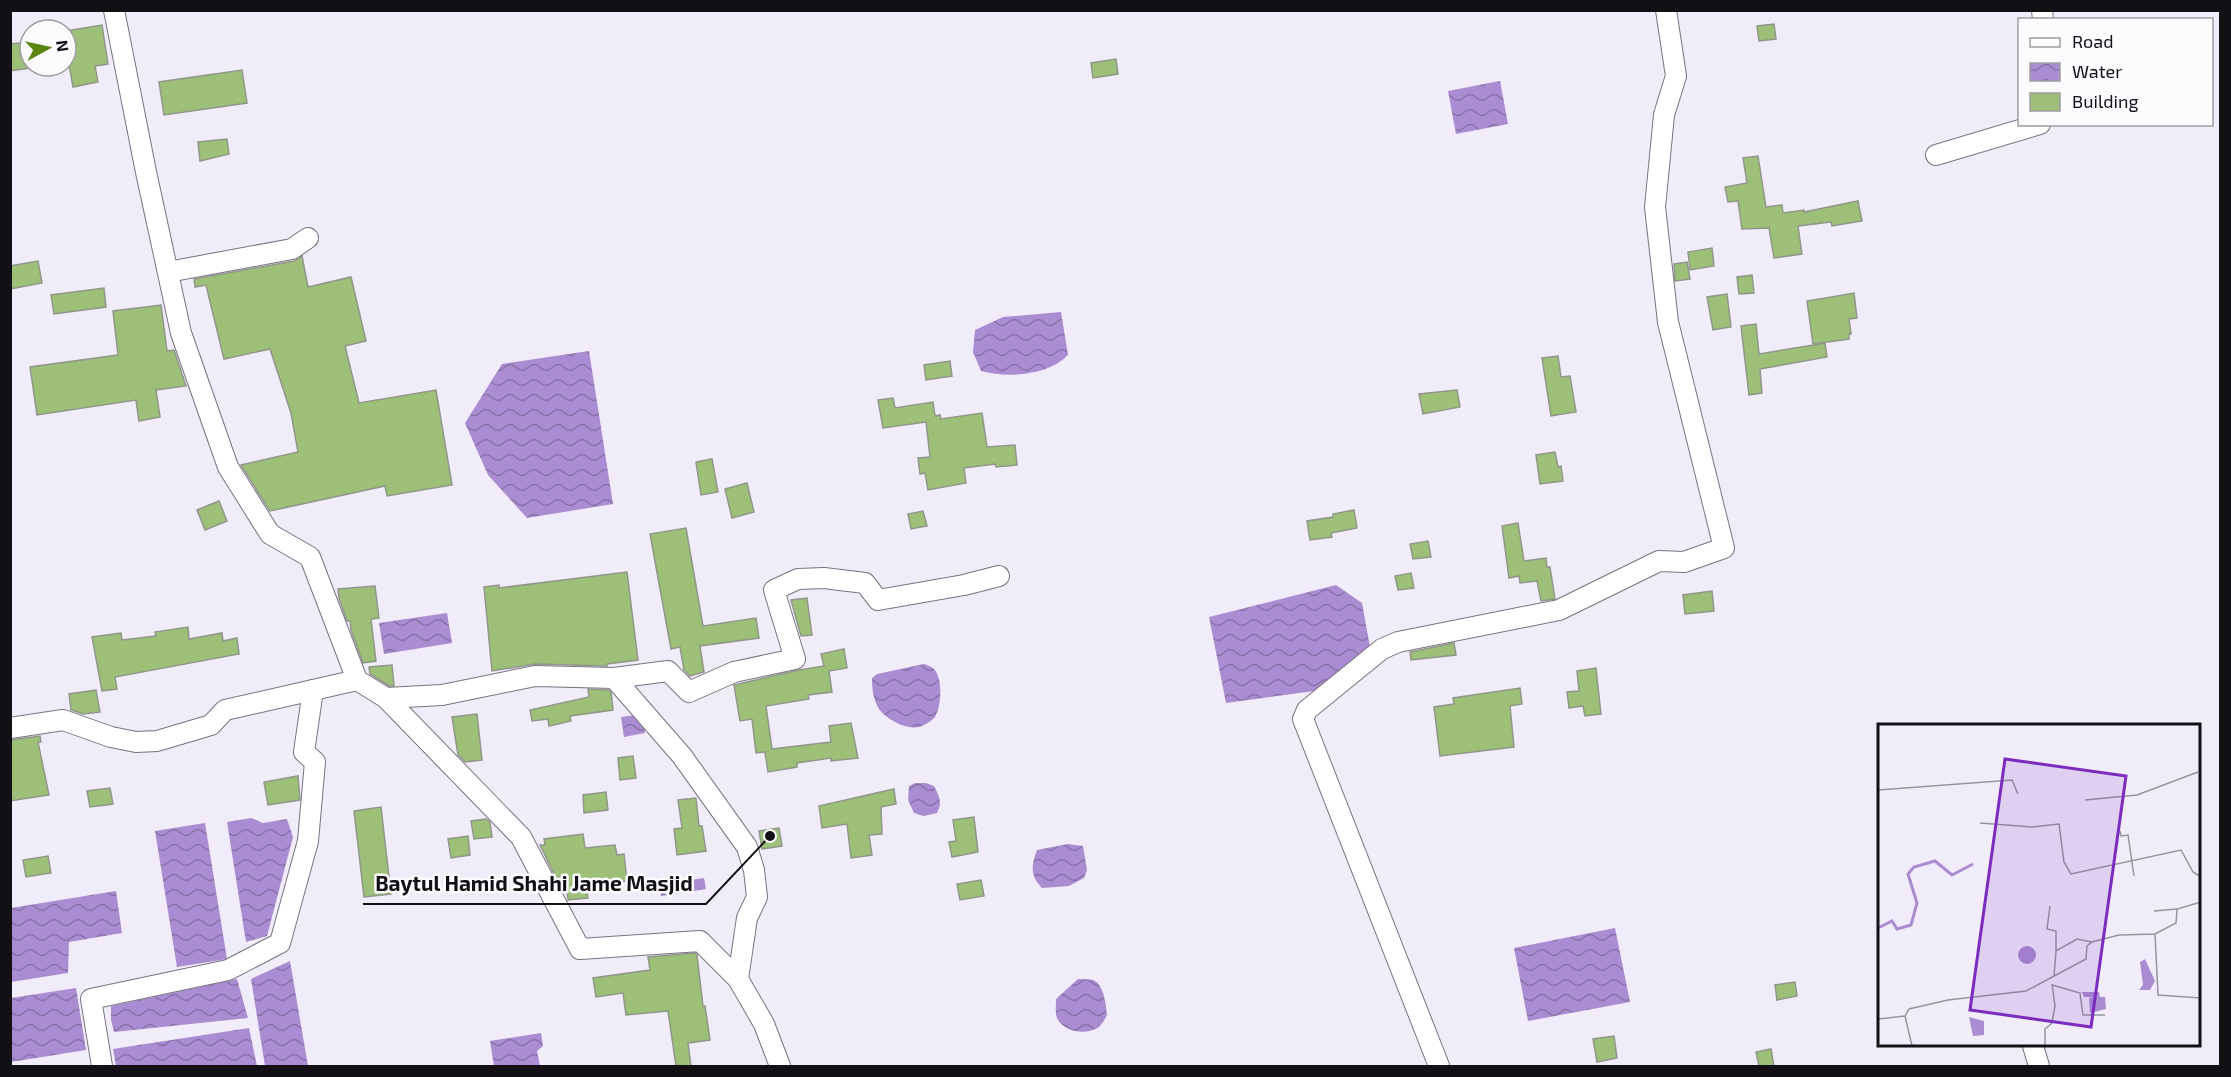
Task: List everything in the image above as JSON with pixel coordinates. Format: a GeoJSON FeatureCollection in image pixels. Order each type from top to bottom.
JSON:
{"type":"FeatureCollection","features":[{"type":"Feature","properties":{"kind":"street"},"geometry":{"type":"LineString","coordinates":[[114,10],[181,333],[228,467],[270,534],[310,557],[357,680],[386,698],[521,837],[580,949],[700,941],[738,979],[764,1024],[780,1066]]}},
{"type":"Feature","properties":{"kind":"street"},"geometry":{"type":"LineString","coordinates":[[1438,1066],[1303,719],[1307,710],[1382,649],[1398,642],[1559,610],[1659,561],[1684,562],[1724,548],[1668,322],[1655,207],[1664,115],[1676,76],[1666,10]]}},
{"type":"Feature","properties":{"kind":"street"},"geometry":{"type":"LineString","coordinates":[[1936,155],[2033,126]]}},
{"type":"Feature","properties":{"kind":"street"},"geometry":{"type":"LineString","coordinates":[[168,272],[292,249],[308,238]]}},
{"type":"Feature","properties":{"kind":"street"},"geometry":{"type":"LineString","coordinates":[[386,698],[442,695],[535,676],[614,678],[668,671],[689,692],[734,672],[795,659],[774,590],[798,579],[824,578],[865,583],[878,600],[964,585],[999,576]]}},
{"type":"Feature","properties":{"kind":"street"},"geometry":{"type":"LineString","coordinates":[[614,678],[682,756],[747,847],[754,870],[757,897],[747,918],[738,979]]}},
{"type":"Feature","properties":{"kind":"street"},"geometry":{"type":"LineString","coordinates":[[10,728],[63,720],[111,737],[136,742],[157,741],[211,724],[225,711],[357,680]]}},
{"type":"Feature","properties":{"kind":"street"},"geometry":{"type":"LineString","coordinates":[[102,1066],[91,999],[228,970],[280,943],[308,841],[315,762],[304,752],[313,690]]}},
{"type":"Feature","properties":{"kind":"street"},"geometry":{"type":"LineString","coordinates":[[2033,1047],[2039,1066]]}},
{"type":"Feature","properties":{"kind":"water"},"geometry":{"type":"Polygon","coordinates":[[[1500,81],[1508,124],[1456,134],[1448,91],[1500,81]]]}},
{"type":"Feature","properties":{"kind":"water"},"geometry":{"type":"Polygon","coordinates":[[[1061,312],[1068,355],[1060,362],[1039,371],[1015,375],[981,371],[973,352],[975,330],[1003,317],[1061,312]]]}},
{"type":"Feature","properties":{"kind":"water"},"geometry":{"type":"Polygon","coordinates":[[[589,351],[613,504],[527,518],[488,475],[465,423],[502,364],[589,351]]]}},
{"type":"Feature","properties":{"kind":"water"},"geometry":{"type":"Polygon","coordinates":[[[1336,585],[1362,603],[1370,647],[1314,691],[1226,703],[1209,617],[1336,585]]]}},
{"type":"Feature","properties":{"kind":"water"},"geometry":{"type":"Polygon","coordinates":[[[447,613],[452,643],[384,654],[379,623],[447,613]]]}},
{"type":"Feature","properties":{"kind":"water"},"geometry":{"type":"Polygon","coordinates":[[[924,664],[933,668],[939,677],[939,706],[935,717],[919,727],[900,724],[879,709],[873,694],[872,678],[877,674],[924,664]]]}},
{"type":"Feature","properties":{"kind":"water"},"geometry":{"type":"Polygon","coordinates":[[[642,714],[645,733],[624,737],[621,717],[642,714]]]}},
{"type":"Feature","properties":{"kind":"water"},"geometry":{"type":"Polygon","coordinates":[[[915,783],[934,786],[940,802],[937,813],[924,816],[914,813],[908,800],[909,786],[915,783]]]}},
{"type":"Feature","properties":{"kind":"water"},"geometry":{"type":"Polygon","coordinates":[[[251,818],[263,823],[287,819],[293,837],[267,936],[246,942],[227,822],[251,818]]]}},
{"type":"Feature","properties":{"kind":"water"},"geometry":{"type":"Polygon","coordinates":[[[205,823],[227,959],[177,967],[155,831],[205,823]]]}},
{"type":"Feature","properties":{"kind":"water"},"geometry":{"type":"Polygon","coordinates":[[[1068,844],[1083,846],[1087,870],[1084,878],[1069,886],[1042,888],[1035,879],[1033,870],[1037,850],[1068,844]]]}},
{"type":"Feature","properties":{"kind":"water"},"geometry":{"type":"Polygon","coordinates":[[[704,878],[706,889],[661,896],[659,885],[704,878]]]}},
{"type":"Feature","properties":{"kind":"water"},"geometry":{"type":"Polygon","coordinates":[[[116,891],[122,933],[69,942],[68,973],[11,982],[11,908],[116,891]]]}},
{"type":"Feature","properties":{"kind":"water"},"geometry":{"type":"Polygon","coordinates":[[[1615,928],[1630,1002],[1528,1021],[1514,948],[1615,928]]]}},
{"type":"Feature","properties":{"kind":"water"},"geometry":{"type":"Polygon","coordinates":[[[290,961],[308,1066],[265,1066],[251,979],[290,961]]]}},
{"type":"Feature","properties":{"kind":"water"},"geometry":{"type":"Polygon","coordinates":[[[237,979],[248,1018],[114,1032],[111,1006],[237,979]]]}},
{"type":"Feature","properties":{"kind":"water"},"geometry":{"type":"Polygon","coordinates":[[[1078,979],[1097,982],[1102,990],[1107,1015],[1099,1027],[1094,1030],[1082,1032],[1064,1027],[1056,1016],[1056,999],[1078,979]]]}},
{"type":"Feature","properties":{"kind":"water"},"geometry":{"type":"Polygon","coordinates":[[[76,988],[86,1050],[11,1062],[11,998],[76,988]]]}},
{"type":"Feature","properties":{"kind":"water"},"geometry":{"type":"Polygon","coordinates":[[[249,1028],[257,1066],[116,1066],[113,1049],[249,1028]]]}},
{"type":"Feature","properties":{"kind":"water"},"geometry":{"type":"Polygon","coordinates":[[[541,1033],[543,1046],[537,1051],[540,1066],[494,1066],[490,1041],[541,1033]]]}},
{"type":"Feature","properties":{"kind":"building"},"geometry":{"type":"Polygon","coordinates":[[[1774,24],[1776,39],[1759,41],[1757,26],[1774,24]]]}},
{"type":"Feature","properties":{"kind":"building"},"geometry":{"type":"Polygon","coordinates":[[[102,25],[108,64],[95,66],[98,82],[73,87],[71,78],[78,78],[78,29],[102,25]]]}},
{"type":"Feature","properties":{"kind":"building"},"geometry":{"type":"Polygon","coordinates":[[[18,43],[18,70],[10,71],[10,44],[18,43]]]}},
{"type":"Feature","properties":{"kind":"building"},"geometry":{"type":"Polygon","coordinates":[[[1116,59],[1118,74],[1093,78],[1091,63],[1116,59]]]}},
{"type":"Feature","properties":{"kind":"building"},"geometry":{"type":"Polygon","coordinates":[[[242,70],[247,103],[164,115],[159,82],[242,70]]]}},
{"type":"Feature","properties":{"kind":"building"},"geometry":{"type":"Polygon","coordinates":[[[227,139],[229,154],[200,161],[198,142],[227,139]]]}},
{"type":"Feature","properties":{"kind":"building"},"geometry":{"type":"Polygon","coordinates":[[[1758,156],[1766,207],[1782,205],[1783,213],[1804,210],[1804,212],[1858,201],[1862,221],[1832,226],[1831,222],[1798,226],[1802,254],[1774,258],[1769,228],[1742,229],[1738,201],[1728,202],[1725,187],[1747,183],[1743,158],[1758,156]]]}},
{"type":"Feature","properties":{"kind":"building"},"geometry":{"type":"Polygon","coordinates":[[[1712,248],[1714,266],[1690,270],[1688,252],[1712,248]]]}},
{"type":"Feature","properties":{"kind":"building"},"geometry":{"type":"Polygon","coordinates":[[[302,256],[308,287],[351,277],[366,341],[345,346],[359,403],[436,390],[452,485],[387,496],[385,486],[270,511],[241,465],[298,452],[291,413],[270,349],[224,359],[206,285],[195,287],[194,279],[294,261],[302,256]]]}},
{"type":"Feature","properties":{"kind":"building"},"geometry":{"type":"Polygon","coordinates":[[[38,261],[42,283],[10,289],[10,266],[38,261]]]}},
{"type":"Feature","properties":{"kind":"building"},"geometry":{"type":"Polygon","coordinates":[[[1687,262],[1690,279],[1675,281],[1674,264],[1687,262]]]}},
{"type":"Feature","properties":{"kind":"building"},"geometry":{"type":"Polygon","coordinates":[[[1752,275],[1754,293],[1739,294],[1737,277],[1752,275]]]}},
{"type":"Feature","properties":{"kind":"building"},"geometry":{"type":"Polygon","coordinates":[[[104,288],[106,307],[54,314],[51,295],[104,288]]]}},
{"type":"Feature","properties":{"kind":"building"},"geometry":{"type":"Polygon","coordinates":[[[1854,293],[1857,318],[1849,319],[1851,334],[1849,334],[1849,339],[1813,344],[1807,301],[1854,293]]]}},
{"type":"Feature","properties":{"kind":"building"},"geometry":{"type":"Polygon","coordinates":[[[1727,294],[1731,327],[1713,330],[1707,297],[1727,294]]]}},
{"type":"Feature","properties":{"kind":"building"},"geometry":{"type":"Polygon","coordinates":[[[161,305],[167,351],[174,350],[186,386],[156,390],[160,417],[139,421],[136,400],[37,415],[30,367],[118,355],[113,311],[161,305]]]}},
{"type":"Feature","properties":{"kind":"building"},"geometry":{"type":"Polygon","coordinates":[[[1756,324],[1759,354],[1825,343],[1827,357],[1760,369],[1762,393],[1749,395],[1741,326],[1756,324]]]}},
{"type":"Feature","properties":{"kind":"building"},"geometry":{"type":"Polygon","coordinates":[[[1558,356],[1561,377],[1570,376],[1576,412],[1551,416],[1542,358],[1558,356]]]}},
{"type":"Feature","properties":{"kind":"building"},"geometry":{"type":"Polygon","coordinates":[[[950,361],[952,376],[926,380],[924,365],[950,361]]]}},
{"type":"Feature","properties":{"kind":"building"},"geometry":{"type":"Polygon","coordinates":[[[1457,390],[1460,407],[1423,414],[1419,394],[1457,390]]]}},
{"type":"Feature","properties":{"kind":"building"},"geometry":{"type":"Polygon","coordinates":[[[893,398],[895,408],[933,402],[935,416],[940,415],[941,419],[982,413],[987,447],[1015,445],[1017,465],[996,467],[995,464],[964,468],[966,483],[928,490],[925,473],[920,474],[918,458],[930,457],[926,422],[883,428],[878,400],[893,398]]]}},
{"type":"Feature","properties":{"kind":"building"},"geometry":{"type":"Polygon","coordinates":[[[1555,452],[1558,467],[1561,466],[1563,481],[1540,484],[1536,455],[1555,452]]]}},
{"type":"Feature","properties":{"kind":"building"},"geometry":{"type":"Polygon","coordinates":[[[712,459],[718,492],[701,495],[696,462],[712,459]]]}},
{"type":"Feature","properties":{"kind":"building"},"geometry":{"type":"Polygon","coordinates":[[[747,483],[754,512],[732,518],[725,489],[747,483]]]}},
{"type":"Feature","properties":{"kind":"building"},"geometry":{"type":"Polygon","coordinates":[[[219,501],[227,521],[205,530],[197,510],[219,501]]]}},
{"type":"Feature","properties":{"kind":"building"},"geometry":{"type":"Polygon","coordinates":[[[1354,510],[1357,528],[1331,533],[1332,537],[1310,540],[1307,521],[1333,517],[1333,514],[1354,510]]]}},
{"type":"Feature","properties":{"kind":"building"},"geometry":{"type":"Polygon","coordinates":[[[923,511],[927,526],[911,529],[908,514],[923,511]]]}},
{"type":"Feature","properties":{"kind":"building"},"geometry":{"type":"Polygon","coordinates":[[[1518,523],[1524,561],[1546,558],[1547,567],[1550,567],[1555,599],[1541,601],[1537,581],[1520,583],[1519,576],[1509,578],[1502,526],[1518,523]]]}},
{"type":"Feature","properties":{"kind":"building"},"geometry":{"type":"Polygon","coordinates":[[[686,528],[703,626],[756,618],[759,638],[700,646],[704,672],[690,676],[684,670],[680,647],[671,649],[650,534],[686,528]]]}},
{"type":"Feature","properties":{"kind":"building"},"geometry":{"type":"Polygon","coordinates":[[[1428,541],[1431,557],[1413,559],[1410,544],[1428,541]]]}},
{"type":"Feature","properties":{"kind":"building"},"geometry":{"type":"Polygon","coordinates":[[[627,572],[638,660],[607,664],[607,666],[535,664],[492,671],[484,587],[499,585],[499,588],[627,572]]]}},
{"type":"Feature","properties":{"kind":"building"},"geometry":{"type":"Polygon","coordinates":[[[1411,573],[1414,588],[1398,590],[1395,576],[1411,573]]]}},
{"type":"Feature","properties":{"kind":"building"},"geometry":{"type":"Polygon","coordinates":[[[375,586],[379,618],[371,619],[376,661],[363,663],[350,621],[347,621],[339,598],[338,589],[375,586]]]}},
{"type":"Feature","properties":{"kind":"building"},"geometry":{"type":"Polygon","coordinates":[[[1712,591],[1714,611],[1685,614],[1683,595],[1712,591]]]}},
{"type":"Feature","properties":{"kind":"building"},"geometry":{"type":"Polygon","coordinates":[[[807,598],[812,635],[801,636],[791,600],[807,598]]]}},
{"type":"Feature","properties":{"kind":"building"},"geometry":{"type":"Polygon","coordinates":[[[188,627],[189,639],[222,633],[223,641],[237,638],[239,654],[115,677],[117,689],[102,691],[92,637],[121,633],[122,640],[156,636],[155,632],[188,627]]]}},
{"type":"Feature","properties":{"kind":"building"},"geometry":{"type":"Polygon","coordinates":[[[1454,643],[1456,655],[1411,660],[1410,652],[1454,643]]]}},
{"type":"Feature","properties":{"kind":"building"},"geometry":{"type":"Polygon","coordinates":[[[844,649],[847,668],[829,671],[832,692],[808,695],[809,699],[766,706],[772,749],[831,742],[829,726],[851,723],[858,758],[831,761],[831,758],[797,763],[797,767],[768,772],[765,752],[756,753],[752,719],[740,721],[734,685],[824,666],[821,654],[844,649]]]}},
{"type":"Feature","properties":{"kind":"building"},"geometry":{"type":"Polygon","coordinates":[[[392,665],[394,686],[389,686],[370,674],[369,667],[392,665]]]}},
{"type":"Feature","properties":{"kind":"building"},"geometry":{"type":"Polygon","coordinates":[[[1596,668],[1601,714],[1585,716],[1583,706],[1569,708],[1567,692],[1579,691],[1577,671],[1596,668]]]}},
{"type":"Feature","properties":{"kind":"building"},"geometry":{"type":"Polygon","coordinates":[[[1520,688],[1522,704],[1510,706],[1514,747],[1440,756],[1434,707],[1454,704],[1453,698],[1520,688]]]}},
{"type":"Feature","properties":{"kind":"building"},"geometry":{"type":"Polygon","coordinates":[[[588,689],[611,692],[613,710],[570,716],[571,721],[549,726],[548,719],[532,721],[530,710],[589,697],[588,689]]]}},
{"type":"Feature","properties":{"kind":"building"},"geometry":{"type":"Polygon","coordinates":[[[96,690],[100,712],[83,714],[71,710],[69,694],[96,690]]]}},
{"type":"Feature","properties":{"kind":"building"},"geometry":{"type":"Polygon","coordinates":[[[477,714],[482,760],[465,762],[458,755],[452,717],[477,714]]]}},
{"type":"Feature","properties":{"kind":"building"},"geometry":{"type":"Polygon","coordinates":[[[40,736],[41,742],[38,742],[49,795],[10,801],[10,740],[40,736]]]}},
{"type":"Feature","properties":{"kind":"building"},"geometry":{"type":"Polygon","coordinates":[[[633,756],[636,778],[620,780],[618,758],[633,756]]]}},
{"type":"Feature","properties":{"kind":"building"},"geometry":{"type":"Polygon","coordinates":[[[298,776],[300,800],[268,805],[264,782],[298,776]]]}},
{"type":"Feature","properties":{"kind":"building"},"geometry":{"type":"Polygon","coordinates":[[[110,788],[113,804],[90,807],[87,791],[110,788]]]}},
{"type":"Feature","properties":{"kind":"building"},"geometry":{"type":"Polygon","coordinates":[[[894,789],[896,804],[881,807],[882,834],[869,835],[872,855],[851,858],[847,824],[822,828],[819,806],[894,789]]]}},
{"type":"Feature","properties":{"kind":"building"},"geometry":{"type":"Polygon","coordinates":[[[606,792],[608,810],[584,813],[583,795],[606,792]]]}},
{"type":"Feature","properties":{"kind":"building"},"geometry":{"type":"Polygon","coordinates":[[[696,798],[699,826],[702,826],[706,851],[677,855],[674,829],[682,828],[678,800],[696,798]]]}},
{"type":"Feature","properties":{"kind":"building"},"geometry":{"type":"Polygon","coordinates":[[[381,807],[391,894],[364,897],[354,811],[381,807]]]}},
{"type":"Feature","properties":{"kind":"building"},"geometry":{"type":"Polygon","coordinates":[[[974,817],[978,852],[952,857],[949,842],[956,841],[953,820],[974,817]]]}},
{"type":"Feature","properties":{"kind":"building"},"geometry":{"type":"Polygon","coordinates":[[[486,819],[490,822],[492,837],[474,839],[471,821],[486,819]]]}},
{"type":"Feature","properties":{"kind":"building"},"geometry":{"type":"Polygon","coordinates":[[[779,828],[782,846],[762,849],[759,831],[779,828]]]}},
{"type":"Feature","properties":{"kind":"building"},"geometry":{"type":"Polygon","coordinates":[[[583,834],[585,848],[615,845],[617,855],[624,854],[627,881],[619,882],[619,889],[587,892],[588,898],[568,900],[565,876],[556,878],[540,845],[545,845],[544,839],[583,834]]]}},
{"type":"Feature","properties":{"kind":"building"},"geometry":{"type":"Polygon","coordinates":[[[468,836],[470,855],[451,858],[448,839],[468,836]]]}},
{"type":"Feature","properties":{"kind":"building"},"geometry":{"type":"Polygon","coordinates":[[[48,856],[51,873],[26,877],[23,860],[48,856]]]}},
{"type":"Feature","properties":{"kind":"building"},"geometry":{"type":"Polygon","coordinates":[[[981,880],[984,896],[960,900],[957,884],[981,880]]]}},
{"type":"Feature","properties":{"kind":"building"},"geometry":{"type":"Polygon","coordinates":[[[695,953],[710,1040],[688,1043],[691,1066],[676,1066],[668,1011],[626,1015],[623,993],[596,997],[593,978],[650,970],[648,957],[695,953]]]}},
{"type":"Feature","properties":{"kind":"building"},"geometry":{"type":"Polygon","coordinates":[[[1795,982],[1797,996],[1777,1000],[1775,985],[1795,982]]]}},
{"type":"Feature","properties":{"kind":"building"},"geometry":{"type":"Polygon","coordinates":[[[1614,1036],[1617,1058],[1597,1062],[1593,1039],[1614,1036]]]}},
{"type":"Feature","properties":{"kind":"building"},"geometry":{"type":"Polygon","coordinates":[[[1771,1049],[1774,1066],[1759,1066],[1756,1052],[1771,1049]]]}},
{"type":"Feature","properties":{"kind":"place","name":"Baytul Hamid Shahi Jame Masjid"},"geometry":{"type":"Point","coordinates":[770,836]}}]}
